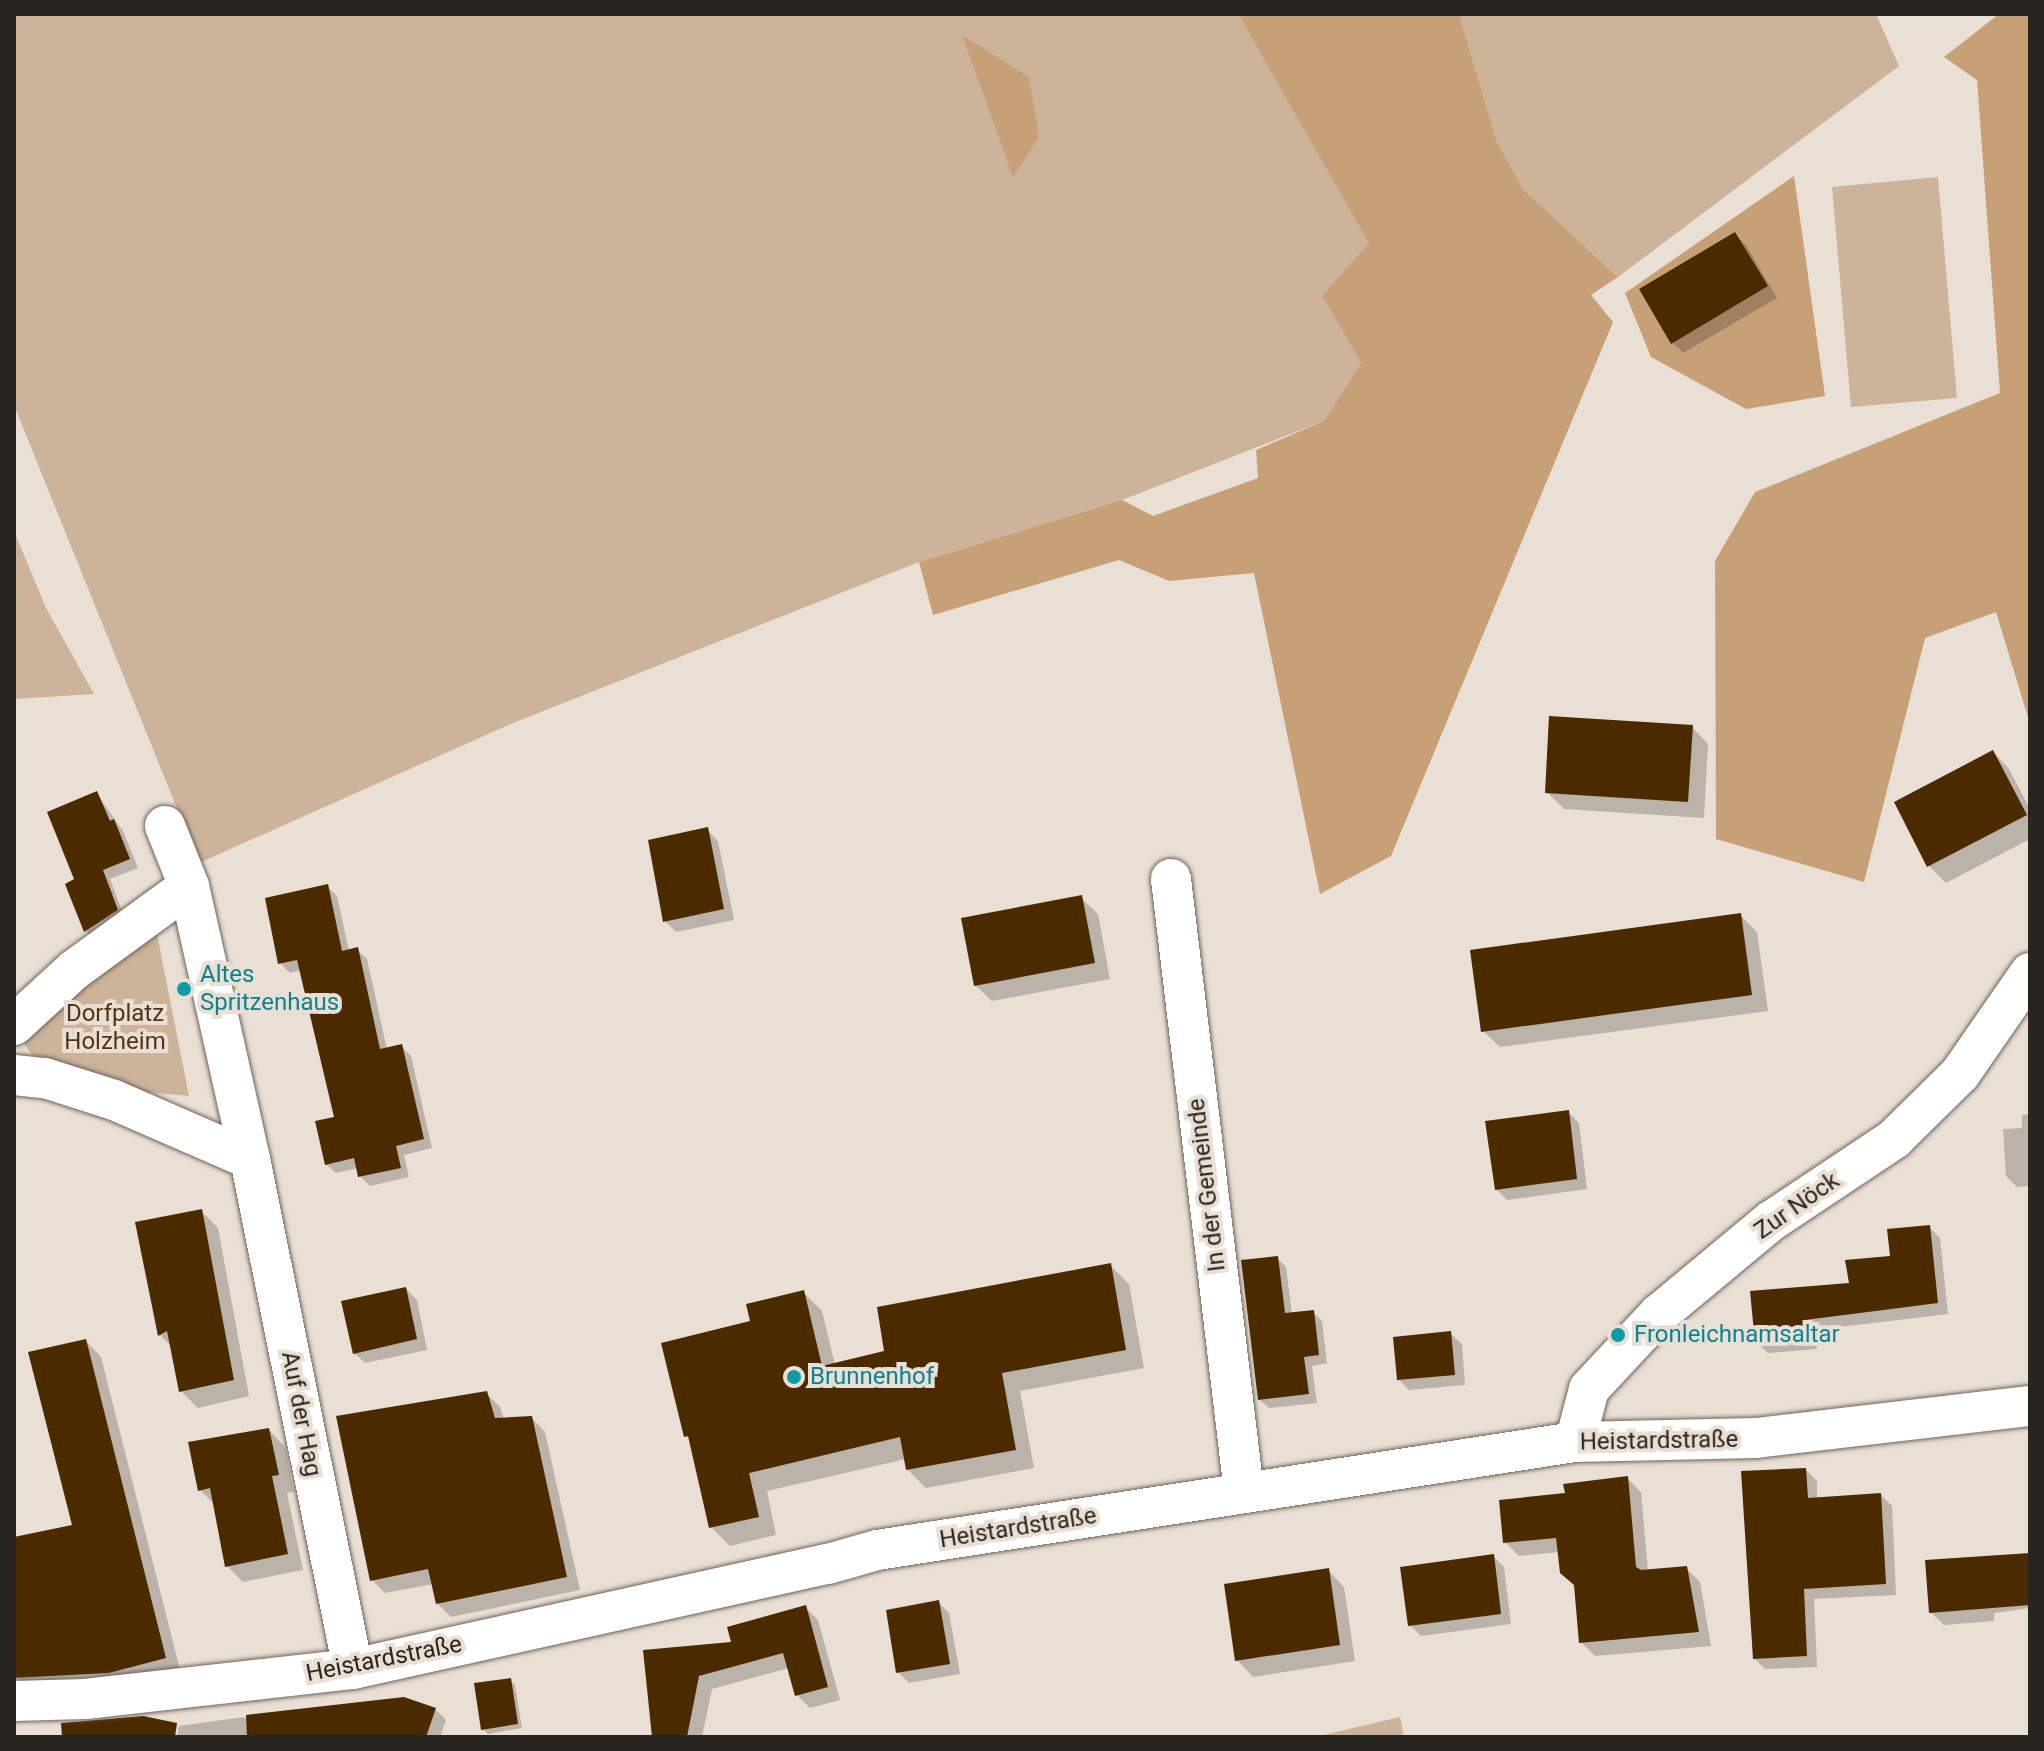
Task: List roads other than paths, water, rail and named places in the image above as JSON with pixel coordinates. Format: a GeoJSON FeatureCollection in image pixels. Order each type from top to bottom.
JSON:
{"type":"FeatureCollection","features":[{"type":"Feature","properties":{"kind":"street","name":"Auf der Hag"},"geometry":{"type":"LineString","coordinates":[[165,826],[189,886],[250,1159],[353,1669]]}},
{"type":"Feature","properties":{"kind":"street","name":"In der Gemeinde"},"geometry":{"type":"LineString","coordinates":[[1171,879],[1244,1492]]}},
{"type":"Feature","properties":{"kind":"street"},"geometry":{"type":"LineString","coordinates":[[14,1025],[74,970],[189,886]]}},
{"type":"Feature","properties":{"kind":"street","name":"Zur Nöck"},"geometry":{"type":"LineString","coordinates":[[1575,1442],[1589,1389],[1659,1314],[1771,1221],[1894,1139],[1960,1074],[2030,973]]}},
{"type":"Feature","properties":{"kind":"street"},"geometry":{"type":"LineString","coordinates":[[14,1075],[45,1078],[114,1100],[250,1159]]}},
{"type":"Feature","properties":{"kind":"street","name":"Heistardstraße"},"geometry":{"type":"LineString","coordinates":[[14,1701],[85,1699],[353,1669],[828,1564],[877,1550],[1575,1442],[1756,1438],[2030,1406]]}},
{"type":"Feature","properties":{"kind":"place","name":"Altes Spritzenhaus"},"geometry":{"type":"Point","coordinates":[184,989]}},
{"type":"Feature","properties":{"kind":"place","name":"Fronleichnamsaltar"},"geometry":{"type":"Point","coordinates":[1618,1335]}},
{"type":"Feature","properties":{"kind":"place","name":"Brunnenhof"},"geometry":{"type":"Point","coordinates":[794,1377]}},
{"type":"Feature","properties":{"kind":"park label","name":"Dorfplatz Holzheim"},"geometry":{"type":"Point","coordinates":[115,1028]}}]}
